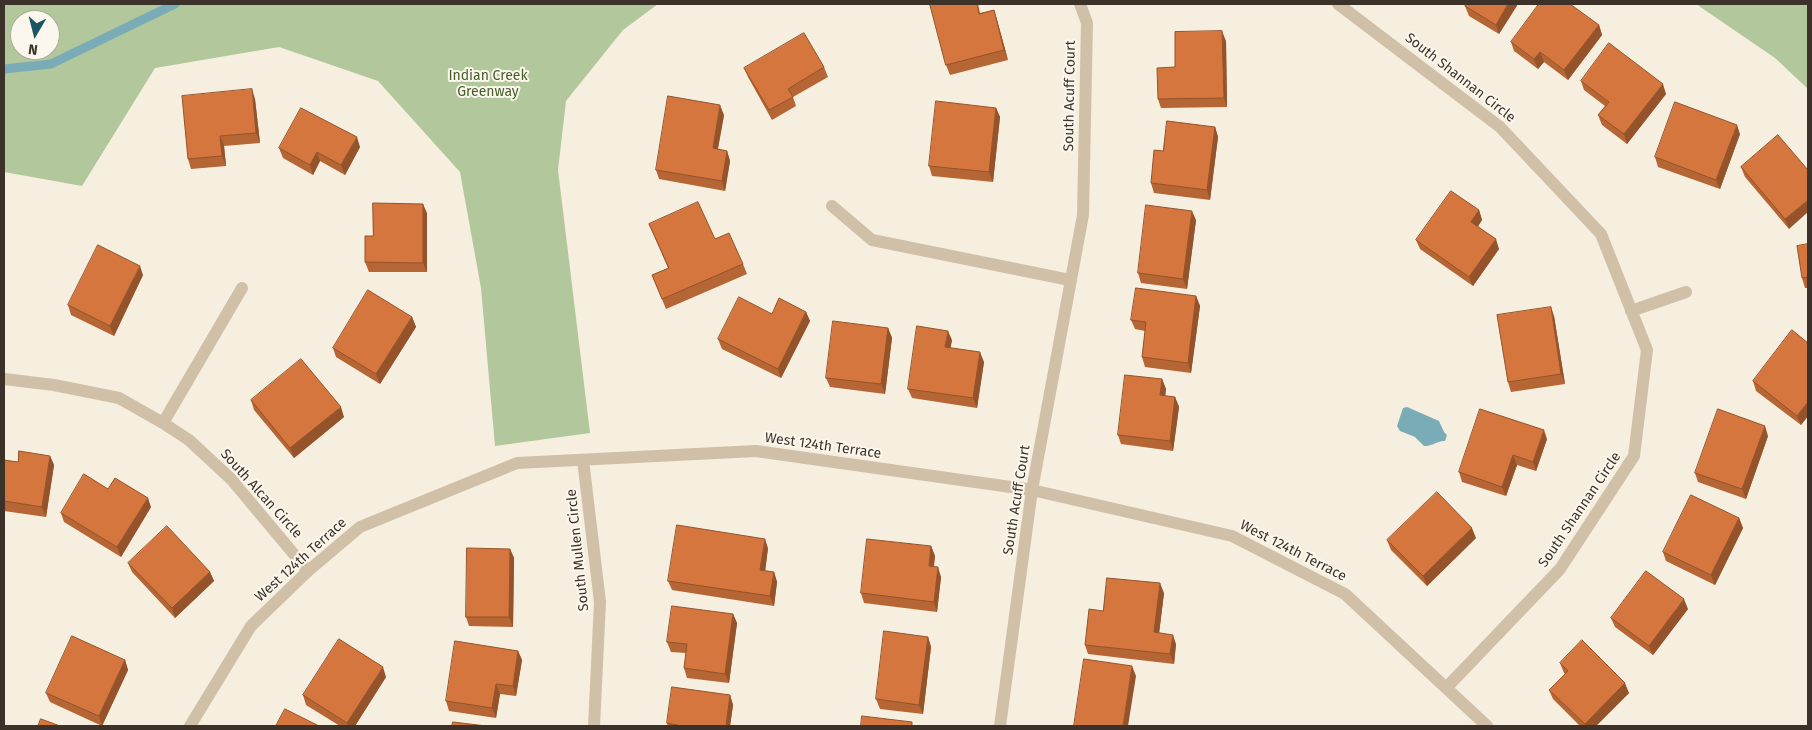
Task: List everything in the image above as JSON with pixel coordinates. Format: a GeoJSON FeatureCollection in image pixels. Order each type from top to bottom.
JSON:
{"type":"FeatureCollection","features":[{"type":"Feature","properties":{"kind":"street","name":"South Acuff Court"},"geometry":{"type":"LineString","coordinates":[[1000,726],[1032,490],[1083,215],[1087,23],[1080,4]]}},
{"type":"Feature","properties":{"kind":"street","name":"South Shannan Circle"},"geometry":{"type":"LineString","coordinates":[[1338,4],[1500,127],[1601,234],[1647,350],[1634,456],[1560,570],[1447,687]]}},
{"type":"Feature","properties":{"kind":"street"},"geometry":{"type":"LineString","coordinates":[[832,206],[872,240],[1070,280]]}},
{"type":"Feature","properties":{"kind":"street"},"geometry":{"type":"LineString","coordinates":[[163,423],[242,288]]}},
{"type":"Feature","properties":{"kind":"street"},"geometry":{"type":"LineString","coordinates":[[1631,311],[1686,292]]}},
{"type":"Feature","properties":{"kind":"street","name":"South Alcan Circle"},"geometry":{"type":"LineString","coordinates":[[4,379],[54,385],[119,398],[163,423],[189,440],[231,479],[308,571]]}},
{"type":"Feature","properties":{"kind":"street","name":"West 124th Terrace"},"geometry":{"type":"LineString","coordinates":[[190,726],[251,626],[308,571],[360,527],[517,463],[756,451],[1032,490],[1232,536],[1346,594],[1487,726]]}},
{"type":"Feature","properties":{"kind":"street","name":"South Mullen Circle"},"geometry":{"type":"LineString","coordinates":[[583,460],[600,602],[594,726]]}},
{"type":"Feature","properties":{"kind":"green space","name":"Indian Creek Greenway"},"geometry":{"type":"Polygon","coordinates":[[[4,4],[658,4],[623,30],[566,101],[558,170],[590,433],[495,446],[481,288],[460,172],[378,81],[279,47],[155,68],[82,186],[4,172],[4,4]]]}},
{"type":"Feature","properties":{"kind":"green space"},"geometry":{"type":"Polygon","coordinates":[[[1696,4],[1808,4],[1808,89],[1775,58],[1696,4]]]}},
{"type":"Feature","properties":{"kind":"water"},"geometry":{"type":"Polygon","coordinates":[[[1407,407],[1439,421],[1447,435],[1445,441],[1424,446],[1415,437],[1400,431],[1397,426],[1403,408],[1407,407]]]}},
{"type":"Feature","properties":{"kind":"building"},"geometry":{"type":"Polygon","coordinates":[[[930,4],[977,4],[979,14],[994,10],[1004,50],[946,65],[930,4]]]}},
{"type":"Feature","properties":{"kind":"building"},"geometry":{"type":"Polygon","coordinates":[[[1467,4],[1508,4],[1496,25],[1465,6],[1467,4]]]}},
{"type":"Feature","properties":{"kind":"building"},"geometry":{"type":"Polygon","coordinates":[[[1539,4],[1570,4],[1599,25],[1564,70],[1540,52],[1534,59],[1511,42],[1539,4]]]}},
{"type":"Feature","properties":{"kind":"building"},"geometry":{"type":"Polygon","coordinates":[[[1222,31],[1224,98],[1158,99],[1157,68],[1175,67],[1175,32],[1222,31]]]}},
{"type":"Feature","properties":{"kind":"building"},"geometry":{"type":"Polygon","coordinates":[[[804,33],[824,67],[788,89],[793,97],[769,110],[744,68],[804,33]]]}},
{"type":"Feature","properties":{"kind":"building"},"geometry":{"type":"Polygon","coordinates":[[[1609,43],[1663,84],[1624,134],[1598,115],[1609,102],[1581,81],[1609,43]]]}},
{"type":"Feature","properties":{"kind":"building"},"geometry":{"type":"Polygon","coordinates":[[[252,89],[256,133],[220,136],[222,156],[188,159],[182,96],[252,89]]]}},
{"type":"Feature","properties":{"kind":"building"},"geometry":{"type":"Polygon","coordinates":[[[668,96],[720,105],[713,148],[727,151],[722,181],[656,170],[668,96]]]}},
{"type":"Feature","properties":{"kind":"building"},"geometry":{"type":"Polygon","coordinates":[[[936,101],[996,108],[989,172],[929,166],[936,101]]]}},
{"type":"Feature","properties":{"kind":"building"},"geometry":{"type":"Polygon","coordinates":[[[1675,102],[1737,125],[1716,180],[1655,157],[1675,102]]]}},
{"type":"Feature","properties":{"kind":"building"},"geometry":{"type":"Polygon","coordinates":[[[301,108],[357,137],[341,165],[317,152],[310,165],[279,148],[301,108]]]}},
{"type":"Feature","properties":{"kind":"building"},"geometry":{"type":"Polygon","coordinates":[[[1167,121],[1215,127],[1207,190],[1151,183],[1154,150],[1163,151],[1167,121]]]}},
{"type":"Feature","properties":{"kind":"building"},"geometry":{"type":"Polygon","coordinates":[[[1778,135],[1808,170],[1808,200],[1785,219],[1741,167],[1778,135]]]}},
{"type":"Feature","properties":{"kind":"building"},"geometry":{"type":"Polygon","coordinates":[[[1451,191],[1479,210],[1471,222],[1496,239],[1469,277],[1416,240],[1451,191]]]}},
{"type":"Feature","properties":{"kind":"building"},"geometry":{"type":"Polygon","coordinates":[[[698,202],[715,239],[729,233],[743,264],[662,299],[652,275],[669,268],[649,224],[698,202]]]}},
{"type":"Feature","properties":{"kind":"building"},"geometry":{"type":"Polygon","coordinates":[[[373,203],[423,204],[423,263],[365,262],[365,236],[373,236],[373,203]]]}},
{"type":"Feature","properties":{"kind":"building"},"geometry":{"type":"Polygon","coordinates":[[[1146,205],[1192,211],[1183,279],[1138,273],[1146,205]]]}},
{"type":"Feature","properties":{"kind":"building"},"geometry":{"type":"Polygon","coordinates":[[[1808,244],[1808,277],[1802,278],[1797,246],[1808,244]]]}},
{"type":"Feature","properties":{"kind":"building"},"geometry":{"type":"Polygon","coordinates":[[[98,245],[140,266],[110,326],[68,305],[98,245]]]}},
{"type":"Feature","properties":{"kind":"building"},"geometry":{"type":"Polygon","coordinates":[[[1136,288],[1196,296],[1188,363],[1142,357],[1146,322],[1131,320],[1136,288]]]}},
{"type":"Feature","properties":{"kind":"building"},"geometry":{"type":"Polygon","coordinates":[[[368,290],[412,317],[376,374],[333,348],[368,290]]]}},
{"type":"Feature","properties":{"kind":"building"},"geometry":{"type":"Polygon","coordinates":[[[739,297],[772,314],[779,298],[806,312],[778,369],[718,339],[739,297]]]}},
{"type":"Feature","properties":{"kind":"building"},"geometry":{"type":"Polygon","coordinates":[[[1551,307],[1561,374],[1508,382],[1497,315],[1551,307]]]}},
{"type":"Feature","properties":{"kind":"building"},"geometry":{"type":"Polygon","coordinates":[[[833,321],[888,328],[881,384],[826,378],[833,321]]]}},
{"type":"Feature","properties":{"kind":"building"},"geometry":{"type":"Polygon","coordinates":[[[917,326],[948,331],[945,347],[980,352],[973,398],[908,389],[917,326]]]}},
{"type":"Feature","properties":{"kind":"building"},"geometry":{"type":"Polygon","coordinates":[[[1792,330],[1808,343],[1808,402],[1797,416],[1753,381],[1792,330]]]}},
{"type":"Feature","properties":{"kind":"building"},"geometry":{"type":"Polygon","coordinates":[[[301,359],[341,407],[290,448],[251,400],[301,359]]]}},
{"type":"Feature","properties":{"kind":"building"},"geometry":{"type":"Polygon","coordinates":[[[1125,375],[1162,379],[1160,395],[1175,397],[1170,441],[1118,435],[1125,375]]]}},
{"type":"Feature","properties":{"kind":"building"},"geometry":{"type":"Polygon","coordinates":[[[1480,409],[1544,430],[1533,462],[1513,455],[1502,487],[1459,472],[1480,409]]]}},
{"type":"Feature","properties":{"kind":"building"},"geometry":{"type":"Polygon","coordinates":[[[1718,409],[1765,426],[1742,489],[1695,473],[1718,409]]]}},
{"type":"Feature","properties":{"kind":"building"},"geometry":{"type":"Polygon","coordinates":[[[19,451],[50,456],[42,507],[4,501],[4,460],[18,462],[19,451]]]}},
{"type":"Feature","properties":{"kind":"building"},"geometry":{"type":"Polygon","coordinates":[[[84,474],[108,489],[115,478],[148,498],[117,547],[61,513],[84,474]]]}},
{"type":"Feature","properties":{"kind":"building"},"geometry":{"type":"Polygon","coordinates":[[[1437,492],[1472,528],[1423,576],[1387,540],[1437,492]]]}},
{"type":"Feature","properties":{"kind":"building"},"geometry":{"type":"Polygon","coordinates":[[[1691,495],[1739,518],[1711,575],[1663,552],[1691,495]]]}},
{"type":"Feature","properties":{"kind":"building"},"geometry":{"type":"Polygon","coordinates":[[[677,525],[765,539],[760,570],[774,572],[770,596],[668,581],[677,525]]]}},
{"type":"Feature","properties":{"kind":"building"},"geometry":{"type":"Polygon","coordinates":[[[167,526],[210,572],[172,608],[128,563],[167,526]]]}},
{"type":"Feature","properties":{"kind":"building"},"geometry":{"type":"Polygon","coordinates":[[[867,539],[931,546],[929,566],[938,567],[934,602],[861,593],[867,539]]]}},
{"type":"Feature","properties":{"kind":"building"},"geometry":{"type":"Polygon","coordinates":[[[467,548],[510,549],[509,617],[466,617],[467,548]]]}},
{"type":"Feature","properties":{"kind":"building"},"geometry":{"type":"Polygon","coordinates":[[[1646,571],[1684,599],[1649,646],[1611,618],[1646,571]]]}},
{"type":"Feature","properties":{"kind":"building"},"geometry":{"type":"Polygon","coordinates":[[[1107,578],[1160,583],[1154,632],[1173,635],[1170,654],[1085,645],[1089,609],[1103,611],[1107,578]]]}},
{"type":"Feature","properties":{"kind":"building"},"geometry":{"type":"Polygon","coordinates":[[[672,606],[733,614],[725,674],[684,668],[687,644],[667,642],[672,606]]]}},
{"type":"Feature","properties":{"kind":"building"},"geometry":{"type":"Polygon","coordinates":[[[884,631],[928,637],[919,705],[876,699],[884,631]]]}},
{"type":"Feature","properties":{"kind":"building"},"geometry":{"type":"Polygon","coordinates":[[[72,636],[125,660],[99,716],[46,693],[72,636]]]}},
{"type":"Feature","properties":{"kind":"building"},"geometry":{"type":"Polygon","coordinates":[[[339,639],[383,667],[347,723],[303,695],[339,639]]]}},
{"type":"Feature","properties":{"kind":"building"},"geometry":{"type":"Polygon","coordinates":[[[1582,640],[1625,683],[1585,724],[1549,690],[1568,671],[1560,663],[1582,640]]]}},
{"type":"Feature","properties":{"kind":"building"},"geometry":{"type":"Polygon","coordinates":[[[455,641],[518,651],[513,686],[496,684],[492,708],[446,701],[455,641]]]}},
{"type":"Feature","properties":{"kind":"building"},"geometry":{"type":"Polygon","coordinates":[[[1084,659],[1132,666],[1123,726],[1074,726],[1084,659]]]}},
{"type":"Feature","properties":{"kind":"building"},"geometry":{"type":"Polygon","coordinates":[[[672,687],[730,695],[726,726],[682,726],[667,723],[672,687]]]}},
{"type":"Feature","properties":{"kind":"building"},"geometry":{"type":"Polygon","coordinates":[[[285,709],[319,726],[276,726],[285,709]]]}},
{"type":"Feature","properties":{"kind":"building"},"geometry":{"type":"Polygon","coordinates":[[[862,716],[912,722],[912,726],[861,726],[862,716]]]}},
{"type":"Feature","properties":{"kind":"building"},"geometry":{"type":"Polygon","coordinates":[[[41,719],[60,726],[38,726],[41,719]]]}},
{"type":"Feature","properties":{"kind":"building"},"geometry":{"type":"Polygon","coordinates":[[[453,722],[486,726],[452,726],[453,722]]]}},
{"type":"Feature","properties":{"kind":"waterway"},"geometry":{"type":"LineString","coordinates":[[4,69],[51,64],[175,4]]}}]}
